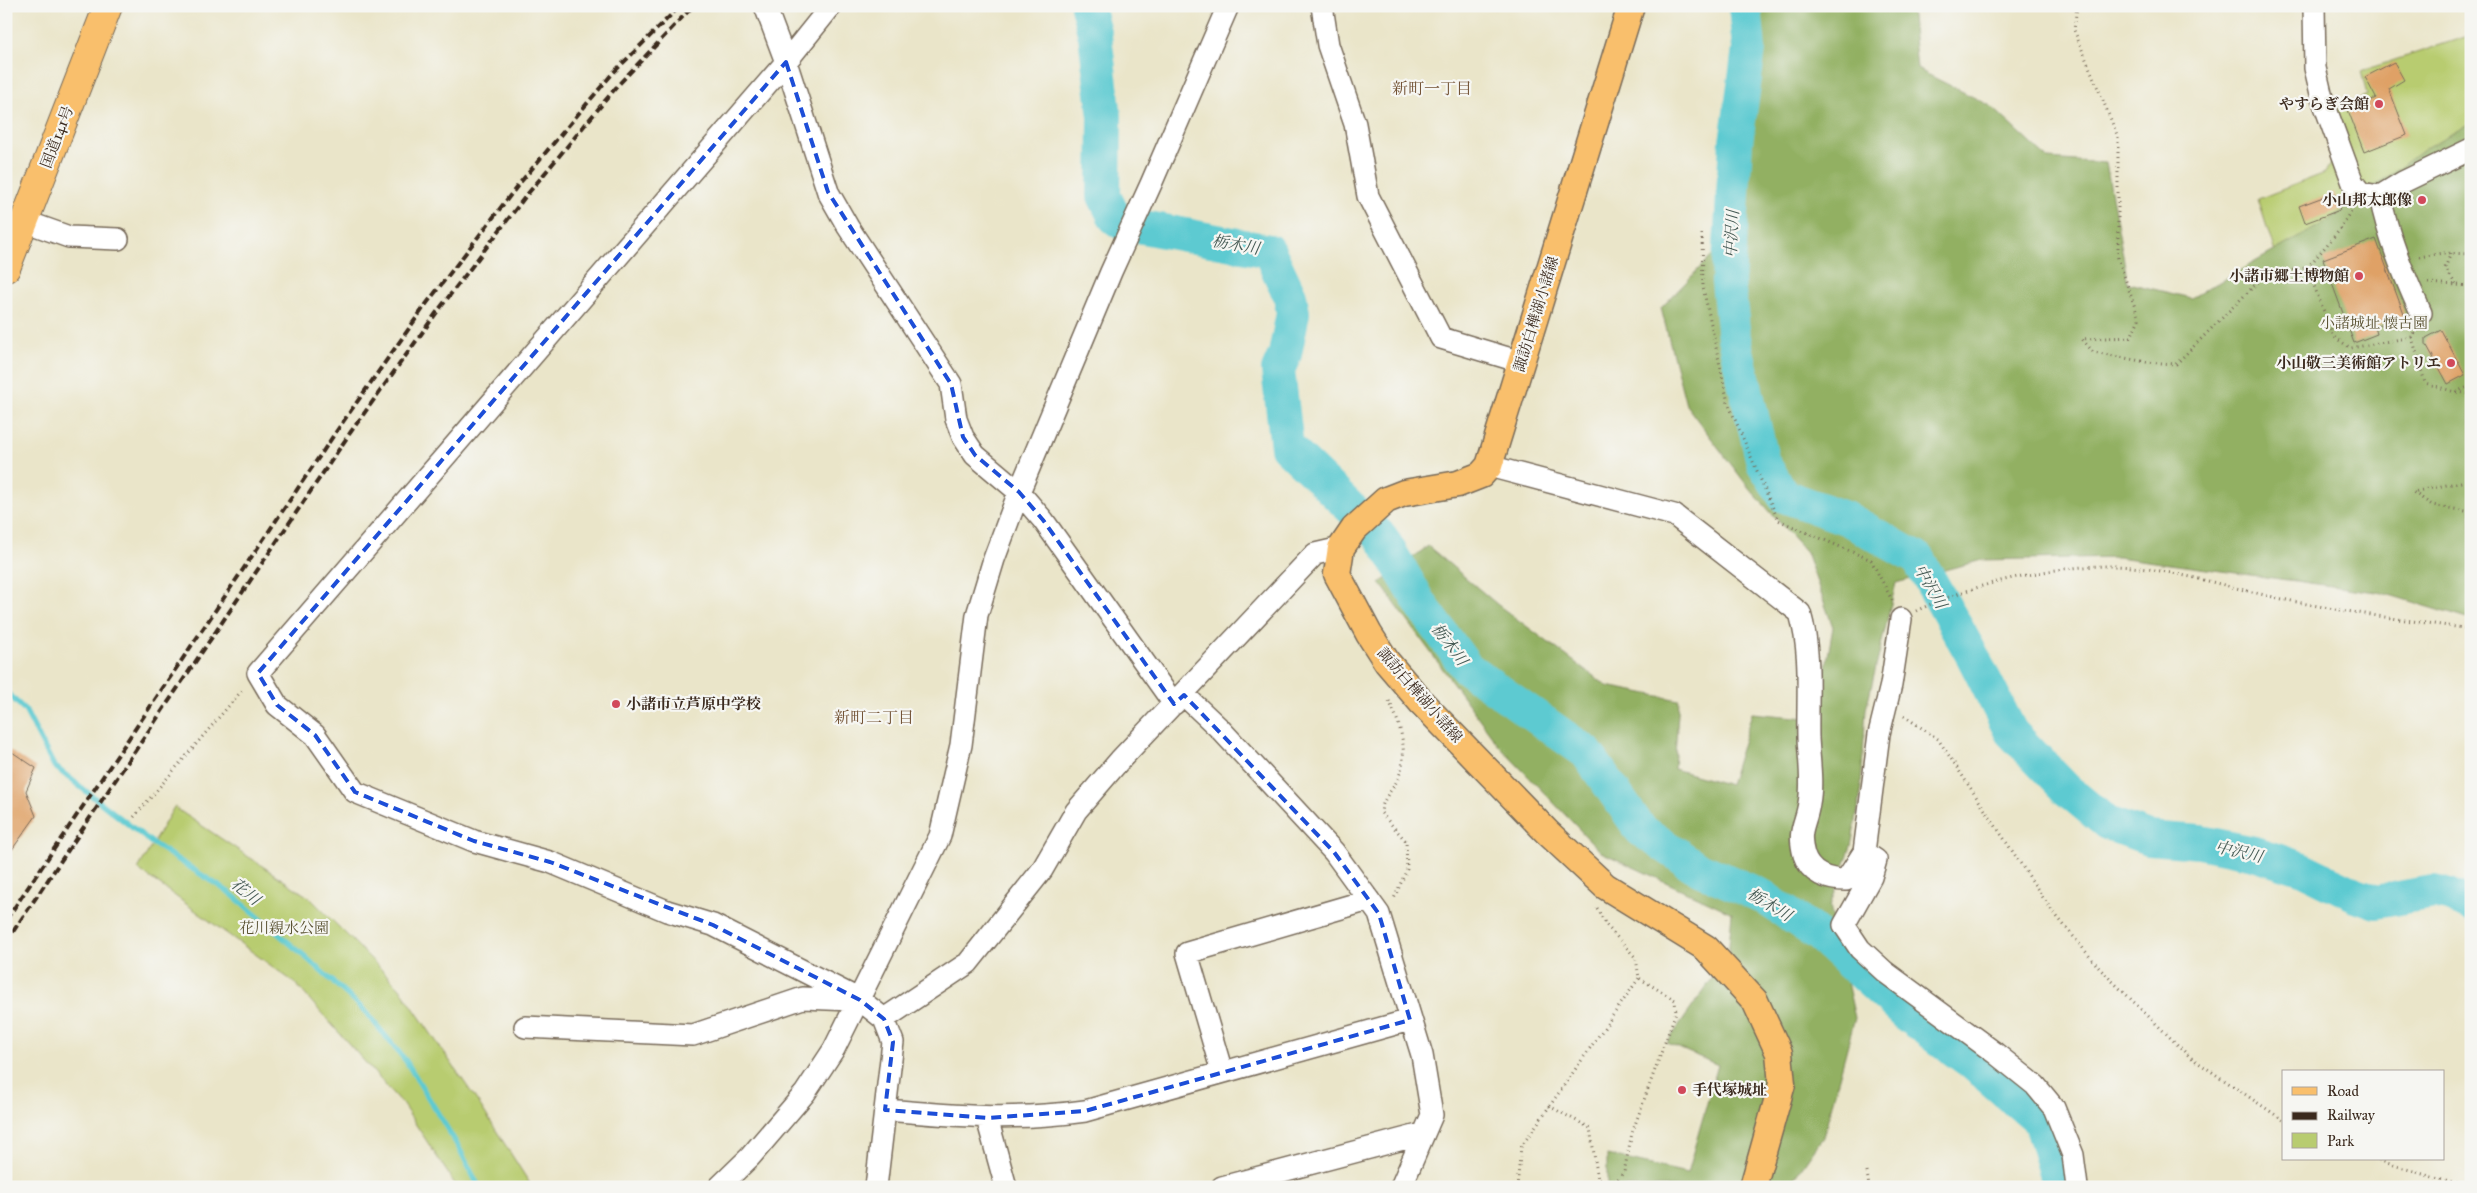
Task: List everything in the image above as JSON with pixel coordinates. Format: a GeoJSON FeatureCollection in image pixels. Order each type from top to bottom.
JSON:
{"type":"FeatureCollection","features":[{"type":"Feature","properties":{"kind":"highway","name":"国道141号"},"geometry":{"type":"LineString","coordinates":[[6,268],[108,6]]}},
{"type":"Feature","properties":{"kind":"main road","name":"諏訪白樺湖小諸線"},"geometry":{"type":"LineString","coordinates":[[1631,6],[1489,466],[1481,475],[1458,484],[1404,493],[1386,500],[1354,529],[1341,548],[1337,574],[1368,634],[1387,662],[1422,703],[1547,832],[1605,886],[1706,948],[1755,1001],[1779,1053],[1782,1084],[1753,1187]]}},
{"type":"Feature","properties":{"kind":"street"},"geometry":{"type":"LineString","coordinates":[[765,6],[786,62],[828,192],[848,227],[950,384],[956,419],[963,437],[975,454],[1019,492],[1043,520],[1179,699],[1220,729],[1295,808],[1334,852],[1379,914],[1422,1055],[1432,1115],[1422,1134],[1401,1187]]}},
{"type":"Feature","properties":{"kind":"street"},"geometry":{"type":"LineString","coordinates":[[831,6],[786,62],[258,673],[277,705],[315,735],[355,792],[474,841],[550,862],[667,911],[713,925],[860,1000],[884,1018],[893,1042],[876,1187]]}},
{"type":"Feature","properties":{"kind":"street"},"geometry":{"type":"LineString","coordinates":[[719,1187],[750,1157],[805,1093],[834,1050],[940,836],[961,745],[977,615],[994,559],[1019,492],[1111,272],[1152,184],[1228,6]]}},
{"type":"Feature","properties":{"kind":"street"},"geometry":{"type":"LineString","coordinates":[[1322,6],[1328,45],[1355,124],[1368,196],[1441,338],[1521,362]]}},
{"type":"Feature","properties":{"kind":"street"},"geometry":{"type":"LineString","coordinates":[[2314,6],[2315,68],[2322,98],[2353,183],[2370,195],[2386,225],[2399,263],[2421,313]]}},
{"type":"Feature","properties":{"kind":"street"},"geometry":{"type":"LineString","coordinates":[[2370,195],[2403,182],[2471,149]]}},
{"type":"Feature","properties":{"kind":"street"},"geometry":{"type":"LineString","coordinates":[[24,221],[70,237],[118,239]]}},
{"type":"Feature","properties":{"kind":"street"},"geometry":{"type":"LineString","coordinates":[[1489,466],[1674,515],[1800,613],[1806,636],[1809,664],[1810,803],[1800,831],[1805,856],[1818,874],[1830,880],[1846,880],[1864,852],[1879,734],[1891,685],[1901,619]]}},
{"type":"Feature","properties":{"kind":"street"},"geometry":{"type":"LineString","coordinates":[[884,1018],[968,963],[1042,870],[1076,811],[1315,554],[1341,548]]}},
{"type":"Feature","properties":{"kind":"street"},"geometry":{"type":"LineString","coordinates":[[1864,852],[1876,860],[1871,877],[1844,925],[1860,949],[1884,972],[1995,1053],[2035,1085],[2054,1108],[2073,1154],[2077,1187]]}},
{"type":"Feature","properties":{"kind":"street"},"geometry":{"type":"LineString","coordinates":[[1222,1072],[1187,953],[1369,900]]}},
{"type":"Feature","properties":{"kind":"street"},"geometry":{"type":"LineString","coordinates":[[525,1027],[693,1035],[803,998],[860,1000]]}},
{"type":"Feature","properties":{"kind":"street"},"geometry":{"type":"LineString","coordinates":[[885,1110],[986,1118],[1045,1116],[1085,1111],[1410,1020]]}},
{"type":"Feature","properties":{"kind":"street"},"geometry":{"type":"LineString","coordinates":[[986,1118],[1006,1187]]}},
{"type":"Feature","properties":{"kind":"street"},"geometry":{"type":"LineString","coordinates":[[1222,1187],[1422,1134]]}},
{"type":"Feature","properties":{"kind":"path"},"geometry":{"type":"LineString","coordinates":[[2077,6],[2074,30],[2118,137],[2118,258],[2140,319],[2131,336],[2082,339],[2092,352],[2146,362],[2176,364],[2267,272],[2307,268],[2370,195]]}},
{"type":"Feature","properties":{"kind":"path"},"geometry":{"type":"LineString","coordinates":[[1702,234],[1704,287],[1728,404],[1778,520],[1871,560],[1901,619],[1955,594],[2020,576],[2089,568],[2138,567],[2322,607],[2471,629]]}},
{"type":"Feature","properties":{"kind":"path"},"geometry":{"type":"LineString","coordinates":[[2399,263],[2452,252],[2471,254]]}},
{"type":"Feature","properties":{"kind":"path"},"geometry":{"type":"LineString","coordinates":[[2452,252],[2445,268],[2456,285]]}},
{"type":"Feature","properties":{"kind":"path"},"geometry":{"type":"LineString","coordinates":[[2307,268],[2334,337],[2352,348],[2412,337]]}},
{"type":"Feature","properties":{"kind":"path"},"geometry":{"type":"LineString","coordinates":[[2407,282],[2471,286]]}},
{"type":"Feature","properties":{"kind":"path"},"geometry":{"type":"LineString","coordinates":[[2421,313],[2412,337],[2425,383],[2454,392],[2471,394]]}},
{"type":"Feature","properties":{"kind":"path"},"geometry":{"type":"LineString","coordinates":[[2454,392],[2471,386]]}},
{"type":"Feature","properties":{"kind":"path"},"geometry":{"type":"LineString","coordinates":[[2471,480],[2414,492],[2432,505],[2471,512]]}},
{"type":"Feature","properties":{"kind":"path"},"geometry":{"type":"LineString","coordinates":[[134,817],[258,673]]}},
{"type":"Feature","properties":{"kind":"path"},"geometry":{"type":"LineString","coordinates":[[1891,685],[1903,715],[1938,739],[2050,908],[2100,968],[2190,1057],[2282,1119]]}},
{"type":"Feature","properties":{"kind":"path"},"geometry":{"type":"LineString","coordinates":[[1382,924],[1407,869],[1406,841],[1381,813],[1381,803],[1399,776],[1403,758],[1400,723],[1387,698]]}},
{"type":"Feature","properties":{"kind":"path"},"geometry":{"type":"LineString","coordinates":[[1518,1187],[1521,1146],[1639,978],[1636,958],[1606,925],[1591,896],[1596,878]]}},
{"type":"Feature","properties":{"kind":"path"},"geometry":{"type":"LineString","coordinates":[[1549,1106],[1590,1128],[1598,1180],[1616,1181],[1624,1172],[1632,1133],[1676,1012],[1675,1000],[1639,978]]}},
{"type":"Feature","properties":{"kind":"path"},"geometry":{"type":"LineString","coordinates":[[2377,1160],[2465,1187]]}},
{"type":"Feature","properties":{"kind":"path"},"geometry":{"type":"LineString","coordinates":[[1866,1172],[1869,1187]]}},
{"type":"Feature","properties":{"kind":"highlighted area"},"geometry":{"type":"Polygon","coordinates":[[[786,62],[828,192],[951,384],[963,437],[975,455],[1019,492],[1043,520],[1174,704],[1184,695],[1334,852],[1379,914],[1410,1020],[1085,1111],[987,1118],[885,1110],[893,1042],[884,1019],[860,1000],[713,925],[550,862],[474,841],[355,792],[315,735],[277,705],[258,673],[786,62]]]}},
{"type":"Feature","properties":{"kind":"green space"},"geometry":{"type":"Polygon","coordinates":[[[1748,6],[1911,6],[1917,69],[1991,106],[2048,159],[2106,163],[2128,283],[2191,298],[2331,219],[2427,147],[2471,123],[2471,620],[2383,593],[2118,557],[1982,560],[1896,583],[1866,709],[1860,799],[1851,846],[1830,906],[1855,1018],[1823,1137],[1788,1187],[1607,1187],[1607,1155],[1687,1173],[1718,1065],[1667,1043],[1728,956],[1732,913],[1601,852],[1499,746],[1380,583],[1428,546],[1498,605],[1607,686],[1679,700],[1674,769],[1730,785],[1752,713],[1817,719],[1833,627],[1806,552],[1749,488],[1686,405],[1661,308],[1741,225],[1761,56],[1748,6]]]}},
{"type":"Feature","properties":{"kind":"green space","name":"小諸城址 懐古園"},"geometry":{"type":"Polygon","coordinates":[[[2471,35],[2471,394],[2285,284],[2258,199],[2325,173],[2346,134],[2336,110],[2367,95],[2361,71],[2471,35]]]}},
{"type":"Feature","properties":{"kind":"green space","name":"花川親水公園"},"geometry":{"type":"Polygon","coordinates":[[[174,807],[310,898],[399,987],[480,1105],[532,1187],[457,1187],[403,1105],[295,983],[138,869],[174,807]]]}},
{"type":"Feature","properties":{"kind":"building","name":"やすらぎ会館"},"geometry":{"type":"Polygon","coordinates":[[[2394,62],[2404,80],[2389,89],[2407,135],[2364,152],[2348,110],[2376,98],[2365,77],[2394,62]]]}},
{"type":"Feature","properties":{"kind":"building"},"geometry":{"type":"Polygon","coordinates":[[[2334,193],[2340,210],[2305,223],[2299,206],[2334,193]]]}},
{"type":"Feature","properties":{"kind":"building","name":"小諸市郷土博物館"},"geometry":{"type":"Polygon","coordinates":[[[2376,239],[2405,317],[2375,327],[2377,334],[2354,343],[2323,259],[2376,239]]]}},
{"type":"Feature","properties":{"kind":"building","name":"小山敬三美術館アトリエ"},"geometry":{"type":"Polygon","coordinates":[[[2441,330],[2465,375],[2448,384],[2426,344],[2426,338],[2441,330]]]}},
{"type":"Feature","properties":{"kind":"building"},"geometry":{"type":"Polygon","coordinates":[[[6,748],[36,768],[26,791],[36,816],[6,858],[6,748]]]}},
{"type":"Feature","properties":{"kind":"waterway","name":"栃木川"},"geometry":{"type":"LineString","coordinates":[[1087,6],[1095,36],[1105,117],[1104,196],[1115,218],[1122,223],[1269,251],[1290,296],[1293,313],[1285,354],[1278,370],[1287,447],[1382,538],[1422,606],[1467,668],[1586,752],[1641,830],[1699,869],[1762,896],[1819,935],[1910,1018],[1971,1062],[2041,1122],[2060,1187]]}},
{"type":"Feature","properties":{"kind":"waterway","name":"中沢川"},"geometry":{"type":"LineString","coordinates":[[1745,6],[1749,49],[1736,142],[1728,282],[1734,338],[1763,463],[1784,496],[1848,519],[1918,559],[1973,657],[2011,732],[2066,789],[2107,823],[2148,838],[2200,842],[2254,853],[2301,868],[2356,895],[2376,902],[2433,892],[2448,895],[2471,904]]}},
{"type":"Feature","properties":{"kind":"waterway","name":"花川"},"geometry":{"type":"LineString","coordinates":[[6,692],[25,710],[54,766],[152,843],[230,893],[300,952],[364,1010],[406,1061],[459,1148],[479,1187]]}},
{"type":"Feature","properties":{"kind":"waterway"},"geometry":{"type":"LineString","coordinates":[[2060,1181],[2072,1186]]}},
{"type":"Feature","properties":{"kind":"railway"},"geometry":{"type":"LineString","coordinates":[[6,920],[340,426],[427,303],[519,184],[612,74],[680,6]]}},
{"type":"Feature","properties":{"kind":"railway"},"geometry":{"type":"LineString","coordinates":[[6,942],[350,433],[437,312],[525,197],[619,84],[693,6]]}},
{"type":"Feature","properties":{"kind":"place","name":"やすらぎ会館"},"geometry":{"type":"Point","coordinates":[2379,104]}},
{"type":"Feature","properties":{"kind":"place","name":"小山邦太郎像"},"geometry":{"type":"Point","coordinates":[2422,200]}},
{"type":"Feature","properties":{"kind":"place","name":"小諸市郷土博物館"},"geometry":{"type":"Point","coordinates":[2359,276]}},
{"type":"Feature","properties":{"kind":"place","name":"小山敬三美術館アトリエ"},"geometry":{"type":"Point","coordinates":[2451,363]}},
{"type":"Feature","properties":{"kind":"place","name":"小諸市立芦原中学校"},"geometry":{"type":"Point","coordinates":[616,704]}},
{"type":"Feature","properties":{"kind":"place","name":"手代塚城址"},"geometry":{"type":"Point","coordinates":[1682,1090]}},
{"type":"Feature","properties":{"kind":"district","name":"新町一丁目"},"geometry":{"type":"Point","coordinates":[1432,88]}},
{"type":"Feature","properties":{"kind":"district","name":"新町二丁目"},"geometry":{"type":"Point","coordinates":[874,717]}}]}
